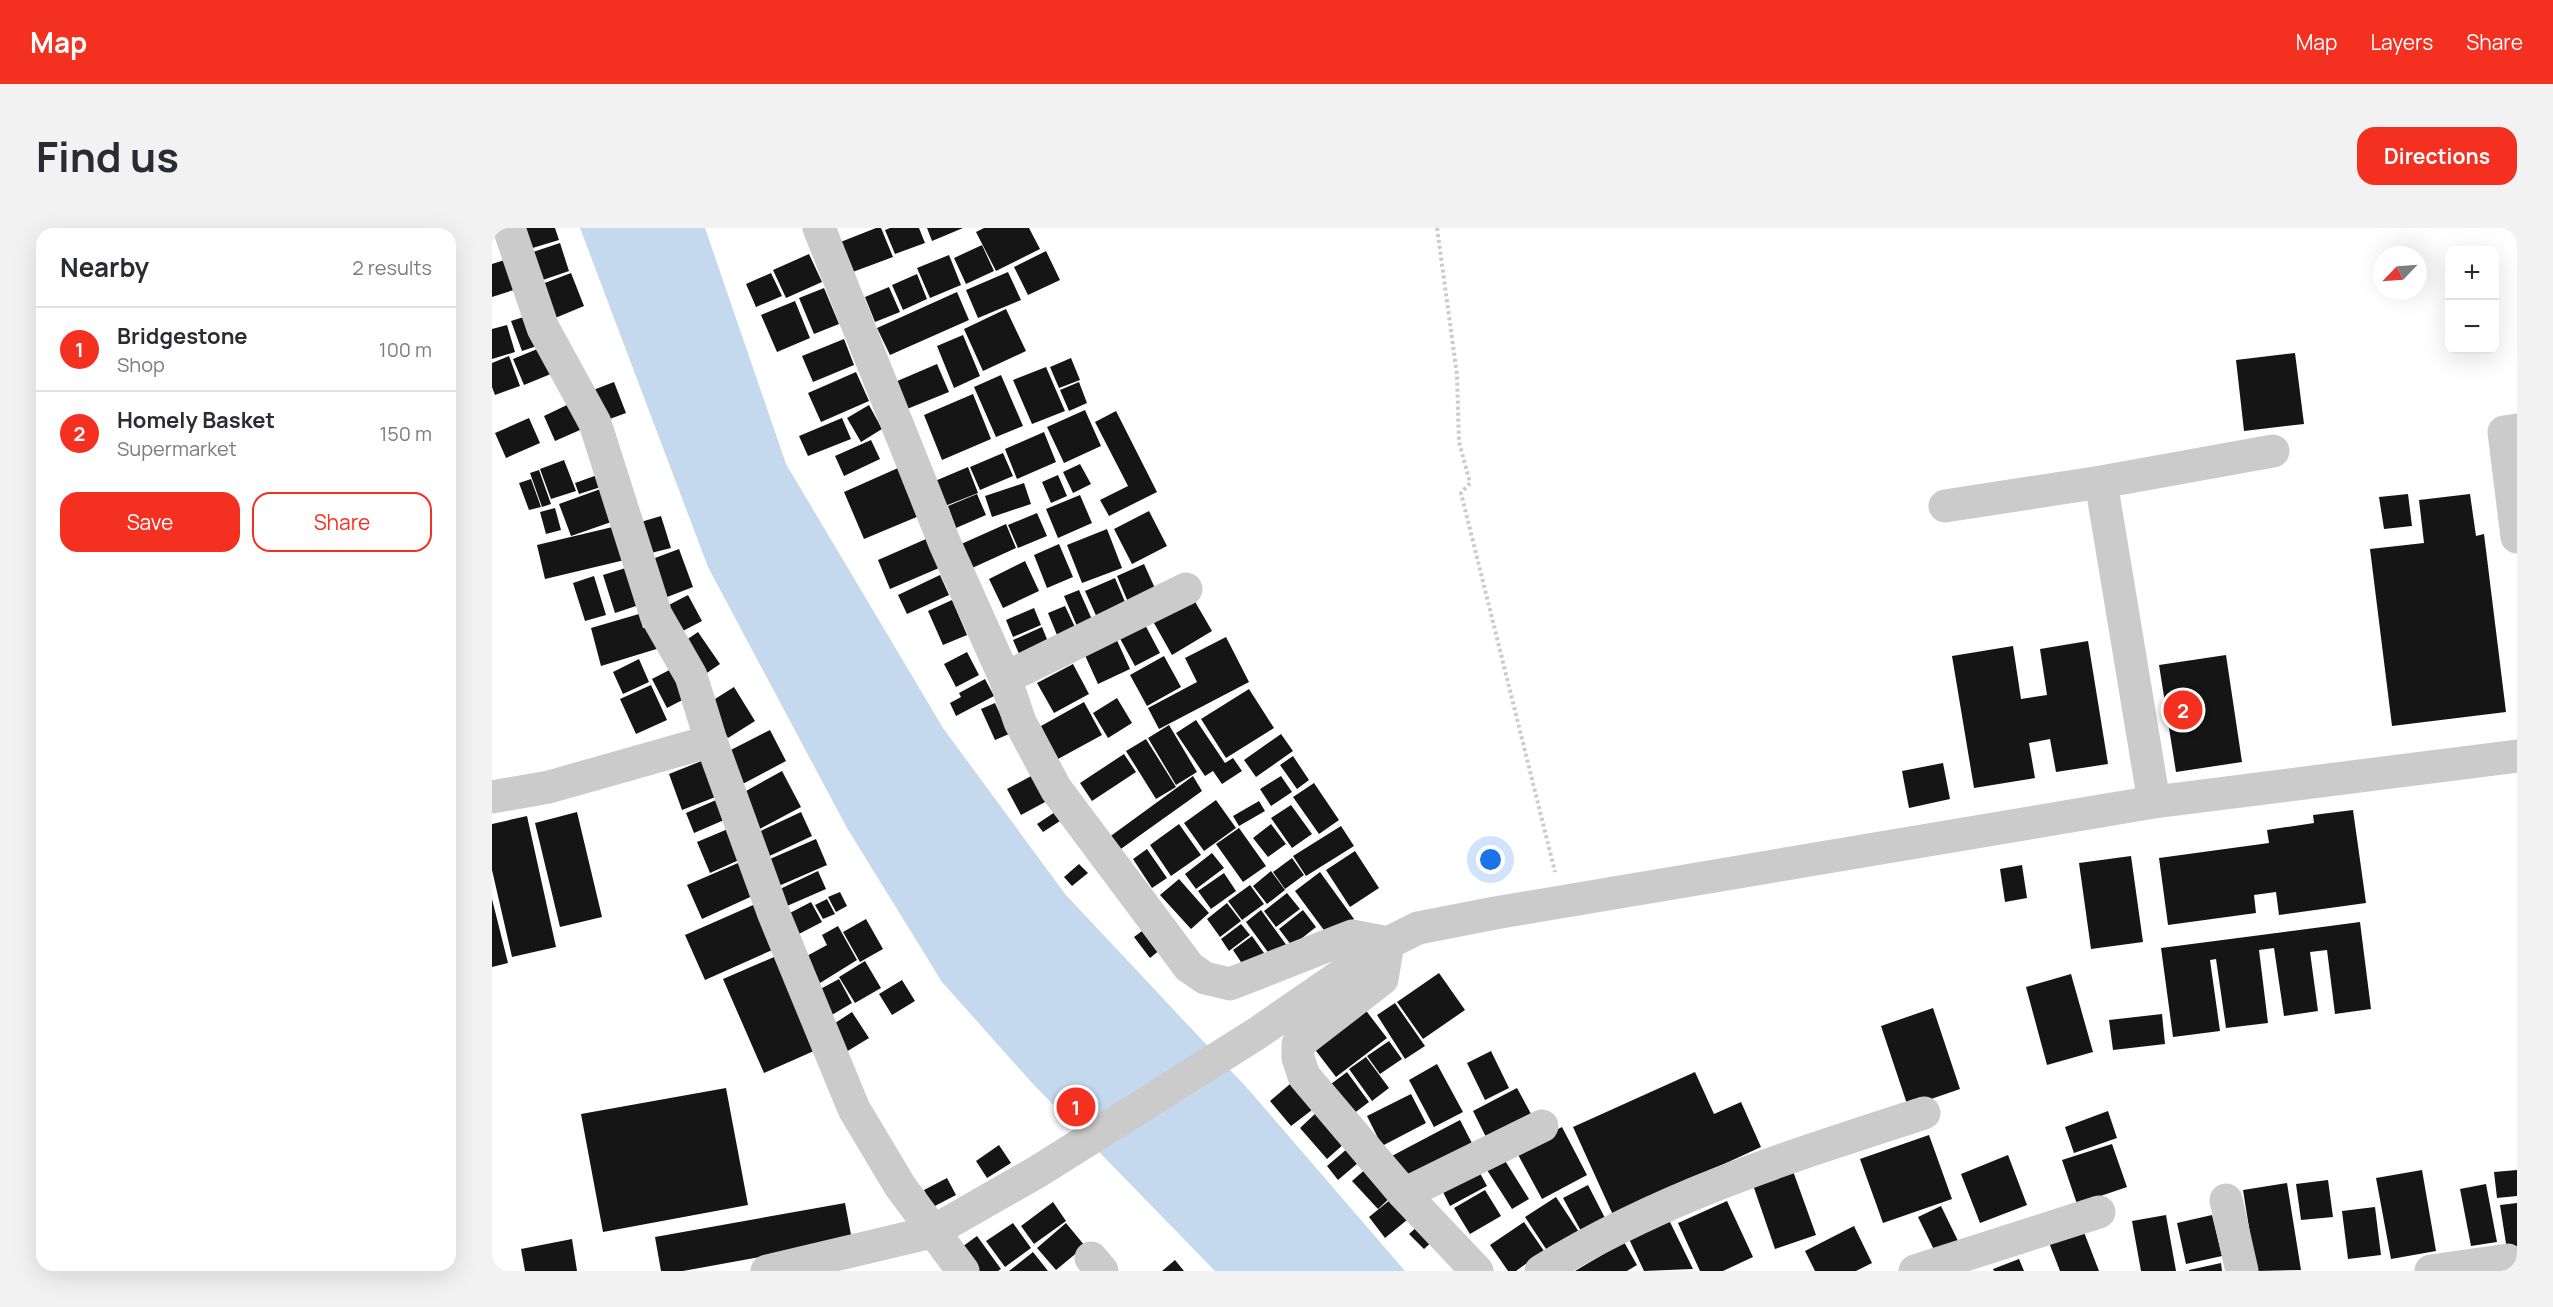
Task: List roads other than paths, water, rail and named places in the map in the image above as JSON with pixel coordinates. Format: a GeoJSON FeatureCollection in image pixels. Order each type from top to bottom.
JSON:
{"type":"FeatureCollection","features":[{"type":"Feature","properties":{"kind":"street"},"geometry":{"type":"LineString","coordinates":[[509,228],[543,328],[595,423],[656,615],[691,676],[711,741],[773,912],[854,1109],[900,1186],[963,1271]]}},
{"type":"Feature","properties":{"kind":"street"},"geometry":{"type":"LineString","coordinates":[[819,228],[945,544],[1005,678],[1020,722],[1056,789],[1189,967],[1205,978],[1230,984],[1352,936],[1388,943]]}},
{"type":"Feature","properties":{"kind":"street"},"geometry":{"type":"LineString","coordinates":[[2517,430],[2504,432],[2517,537]]}},
{"type":"Feature","properties":{"kind":"street"},"geometry":{"type":"LineString","coordinates":[[1945,506],[2101,482],[2273,451]]}},
{"type":"Feature","properties":{"kind":"street"},"geometry":{"type":"LineString","coordinates":[[2101,482],[2154,802]]}},
{"type":"Feature","properties":{"kind":"street"},"geometry":{"type":"LineString","coordinates":[[1005,678],[1186,589]]}},
{"type":"Feature","properties":{"kind":"street"},"geometry":{"type":"LineString","coordinates":[[492,797],[549,787],[711,741]]}},
{"type":"Feature","properties":{"kind":"street"},"geometry":{"type":"LineString","coordinates":[[767,1271],[932,1232],[1037,1172],[1256,1034],[1388,943],[1418,928],[2154,802],[2517,756]]}},
{"type":"Feature","properties":{"kind":"street"},"geometry":{"type":"LineString","coordinates":[[1388,943],[1382,979],[1298,1044],[1298,1058],[1304,1076],[1404,1194],[1477,1271]]}},
{"type":"Feature","properties":{"kind":"street"},"geometry":{"type":"LineString","coordinates":[[1540,1271],[1589,1241],[1657,1208],[1764,1165],[1924,1113]]}},
{"type":"Feature","properties":{"kind":"street"},"geometry":{"type":"LineString","coordinates":[[1404,1194],[1542,1126]]}},
{"type":"Feature","properties":{"kind":"street"},"geometry":{"type":"LineString","coordinates":[[2226,1200],[2242,1271]]}},
{"type":"Feature","properties":{"kind":"street"},"geometry":{"type":"LineString","coordinates":[[1916,1271],[2100,1212]]}},
{"type":"Feature","properties":{"kind":"street"},"geometry":{"type":"LineString","coordinates":[[2431,1271],[2508,1260]]}},
{"type":"Feature","properties":{"kind":"water"},"geometry":{"type":"Polygon","coordinates":[[[580,228],[705,228],[786,464],[943,728],[1065,894],[1248,1089],[1405,1271],[1215,1271],[1033,1084],[942,982],[847,828],[708,567],[580,228]]]}},
{"type":"Feature","properties":{"kind":"place","name":"Homely Basket"},"geometry":{"type":"Point","coordinates":[2183,710]}},
{"type":"Feature","properties":{"kind":"place","name":"Bridgestone"},"geometry":{"type":"Point","coordinates":[1076,1107]}}]}
